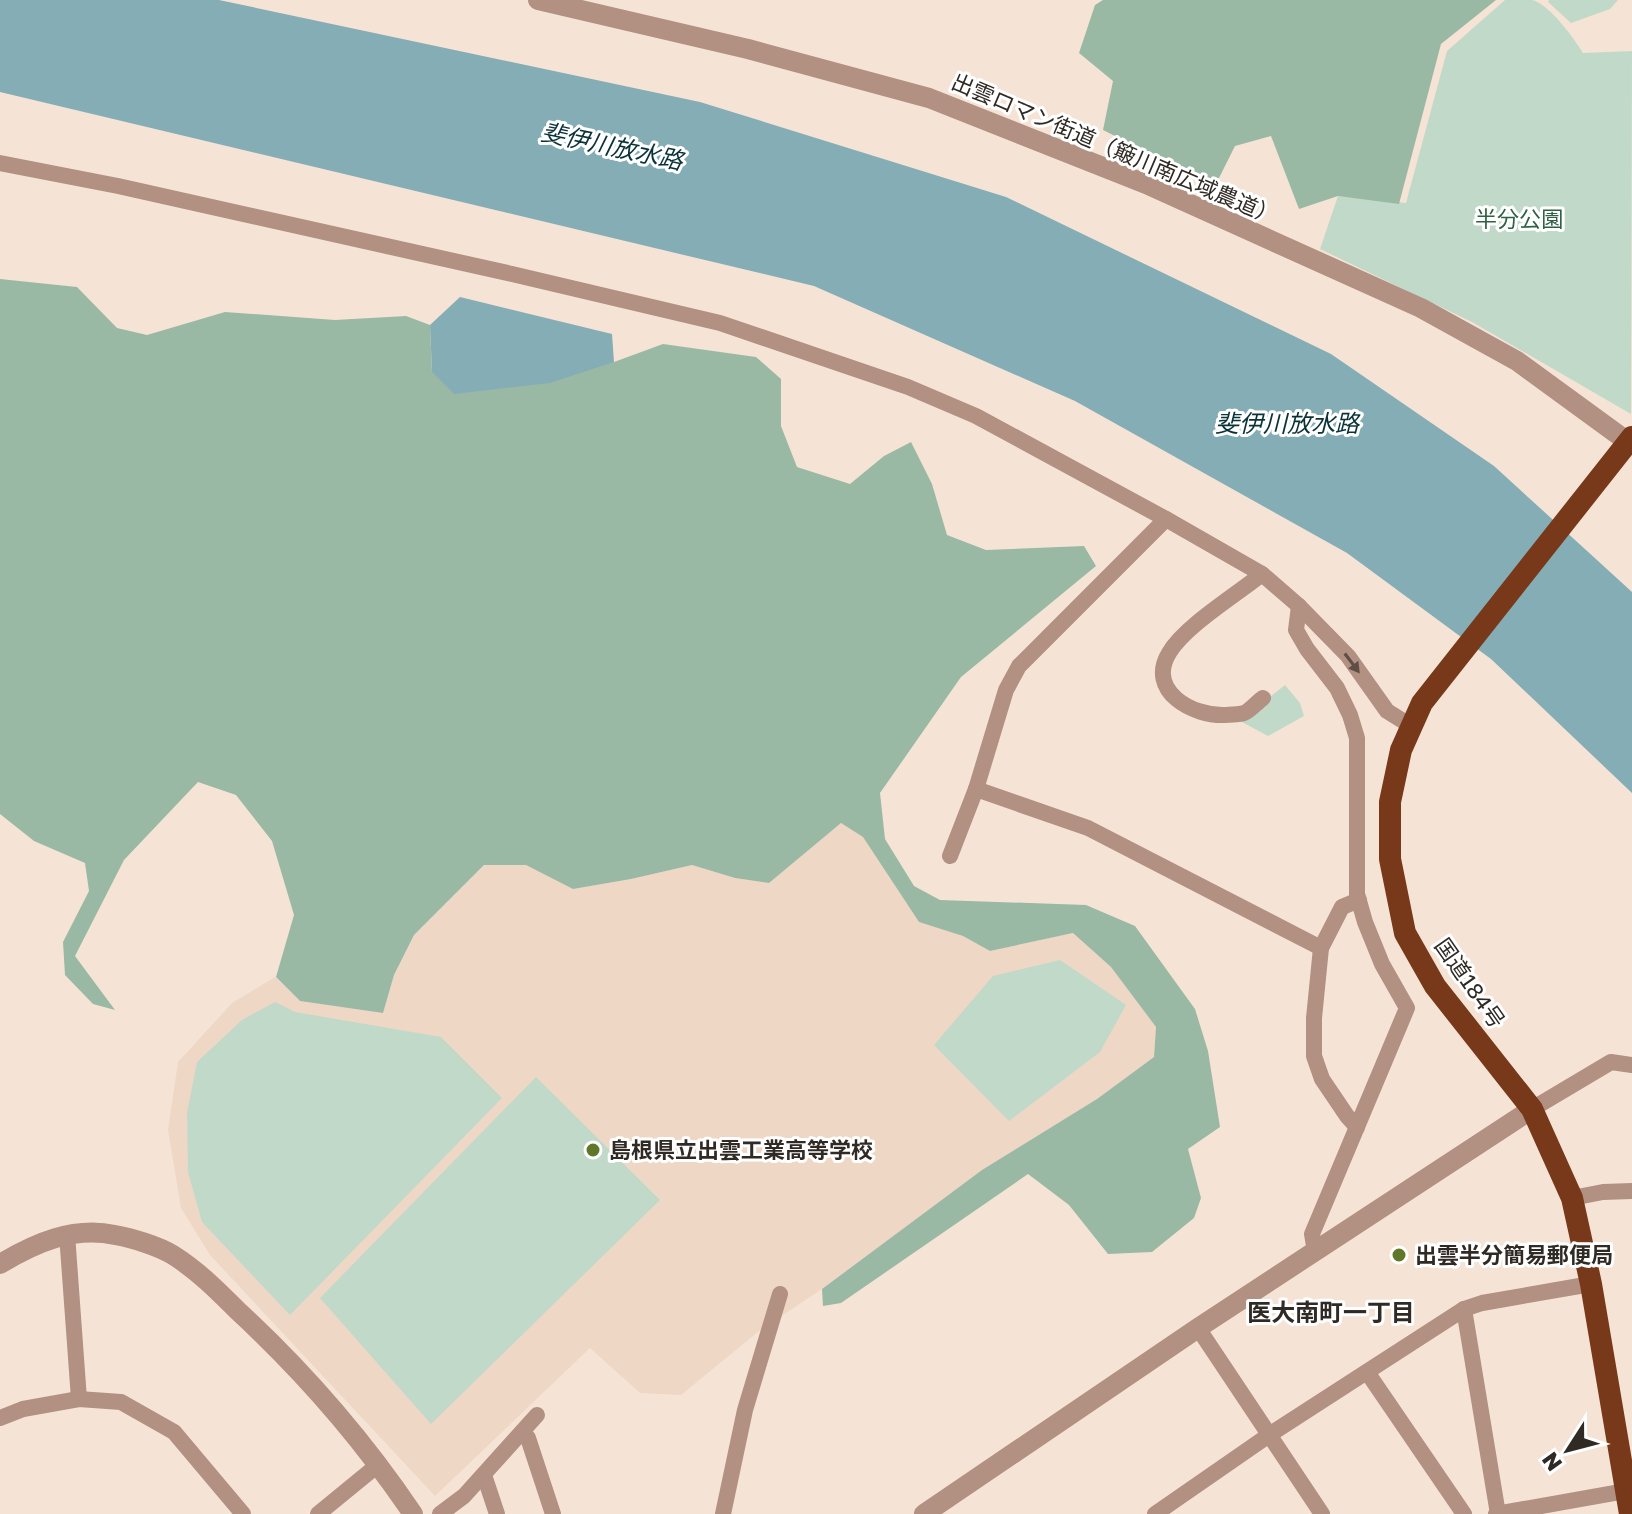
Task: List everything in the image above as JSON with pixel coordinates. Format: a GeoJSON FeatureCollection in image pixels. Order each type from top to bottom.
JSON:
{"type":"FeatureCollection","features":[{"type":"Feature","properties":{"kind":"highway","name":"国道184号"},"geometry":{"type":"LineString","coordinates":[[1630,1514],[1629,1491],[1572,1198],[1532,1109],[1435,986],[1405,933],[1390,859],[1390,802],[1401,750],[1422,703],[1631,441]]}},
{"type":"Feature","properties":{"kind":"street","name":"出雲ロマン街道（簸川南広域農道）"},"geometry":{"type":"LineString","coordinates":[[538,0],[748,49],[929,98],[1146,184],[1421,308],[1517,361],[1631,441]]}},
{"type":"Feature","properties":{"kind":"street"},"geometry":{"type":"LineString","coordinates":[[0,163],[300,226],[720,323],[908,387],[963,410],[1262,574],[1348,656],[1387,711],[1411,726]]}},
{"type":"Feature","properties":{"kind":"street"},"geometry":{"type":"LineString","coordinates":[[950,856],[976,789],[1006,690],[1019,666],[1166,519]]}},
{"type":"Feature","properties":{"kind":"street"},"geometry":{"type":"LineString","coordinates":[[1262,574],[1182,636],[1167,656],[1164,675],[1170,693],[1185,707],[1209,716],[1244,714],[1263,698]]}},
{"type":"Feature","properties":{"kind":"street"},"geometry":{"type":"LineString","coordinates":[[1299,606],[1296,630],[1337,688],[1357,738],[1355,837],[1359,900],[1382,964],[1407,1008],[1312,1234],[1315,1252]]}},
{"type":"Feature","properties":{"kind":"street"},"geometry":{"type":"LineString","coordinates":[[976,789],[1088,828],[1321,948]]}},
{"type":"Feature","properties":{"kind":"street"},"geometry":{"type":"LineString","coordinates":[[1357,1127],[1322,1079],[1314,1056],[1314,1018],[1321,948],[1342,907],[1359,900]]}},
{"type":"Feature","properties":{"kind":"street"},"geometry":{"type":"LineString","coordinates":[[924,1514],[1198,1328],[1532,1109],[1611,1062],[1632,1065]]}},
{"type":"Feature","properties":{"kind":"street"},"geometry":{"type":"LineString","coordinates":[[1572,1198],[1632,1191]]}},
{"type":"Feature","properties":{"kind":"street"},"geometry":{"type":"LineString","coordinates":[[0,1264],[32,1245],[67,1234],[114,1234],[171,1254],[268,1338],[379,1464],[413,1514]]}},
{"type":"Feature","properties":{"kind":"street"},"geometry":{"type":"LineString","coordinates":[[67,1234],[79,1399]]}},
{"type":"Feature","properties":{"kind":"street"},"geometry":{"type":"LineString","coordinates":[[1155,1514],[1179,1508],[1269,1435],[1464,1309],[1482,1303],[1591,1284]]}},
{"type":"Feature","properties":{"kind":"street"},"geometry":{"type":"LineString","coordinates":[[723,1514],[745,1410],[780,1294]]}},
{"type":"Feature","properties":{"kind":"street"},"geometry":{"type":"LineString","coordinates":[[1464,1309],[1497,1514],[1629,1491]]}},
{"type":"Feature","properties":{"kind":"street"},"geometry":{"type":"LineString","coordinates":[[1198,1328],[1322,1514]]}},
{"type":"Feature","properties":{"kind":"street"},"geometry":{"type":"LineString","coordinates":[[1367,1372],[1464,1514]]}},
{"type":"Feature","properties":{"kind":"street"},"geometry":{"type":"LineString","coordinates":[[0,1418],[23,1409],[79,1399],[121,1402],[174,1432],[243,1514]]}},
{"type":"Feature","properties":{"kind":"street"},"geometry":{"type":"LineString","coordinates":[[440,1514],[464,1496],[537,1415]]}},
{"type":"Feature","properties":{"kind":"street"},"geometry":{"type":"LineString","coordinates":[[522,1432],[528,1438],[553,1514]]}},
{"type":"Feature","properties":{"kind":"street"},"geometry":{"type":"LineString","coordinates":[[318,1514],[379,1464]]}},
{"type":"Feature","properties":{"kind":"street"},"geometry":{"type":"LineString","coordinates":[[484,1475],[497,1514]]}},
{"type":"Feature","properties":{"kind":"shaded area","name":"島根県立出雲工業高等学校"},"geometry":{"type":"Polygon","coordinates":[[[841,823],[863,837],[919,922],[963,936],[990,951],[1073,933],[1111,967],[1156,1027],[1154,1057],[1097,1099],[982,1170],[822,1289],[759,1331],[681,1395],[640,1393],[590,1348],[435,1496],[210,1255],[181,1208],[168,1130],[178,1062],[232,1003],[275,977],[300,1001],[383,1013],[394,975],[414,935],[484,865],[526,865],[573,889],[692,865],[735,878],[769,883],[841,823]]]}},
{"type":"Feature","properties":{"kind":"green space"},"geometry":{"type":"Polygon","coordinates":[[[1103,0],[1496,0],[1441,44],[1399,204],[1338,196],[1299,209],[1271,136],[1235,146],[1215,186],[1103,130],[1113,81],[1079,53],[1095,5],[1103,0]]]}},
{"type":"Feature","properties":{"kind":"green space","name":"半分公園"},"geometry":{"type":"Polygon","coordinates":[[[1505,0],[1539,3],[1560,22],[1583,53],[1632,51],[1631,414],[1472,322],[1320,249],[1338,196],[1406,203],[1447,51],[1505,0]]]}},
{"type":"Feature","properties":{"kind":"green space"},"geometry":{"type":"Polygon","coordinates":[[[1549,0],[1618,0],[1610,9],[1571,23],[1549,0]]]}},
{"type":"Feature","properties":{"kind":"green space"},"geometry":{"type":"Polygon","coordinates":[[[0,279],[77,287],[117,328],[147,335],[225,312],[335,320],[406,316],[430,325],[432,372],[614,362],[663,344],[756,357],[781,379],[781,426],[797,467],[850,484],[884,456],[911,442],[932,484],[947,535],[986,550],[1084,546],[1096,566],[961,677],[880,793],[885,839],[914,886],[940,900],[1086,905],[1135,926],[1195,1009],[1208,1051],[1220,1127],[1188,1149],[1201,1198],[1194,1218],[1152,1252],[1108,1254],[1069,1205],[1028,1174],[841,1303],[823,1306],[822,1289],[982,1170],[1097,1099],[1154,1057],[1156,1027],[1111,967],[1073,933],[990,951],[963,936],[919,922],[863,837],[841,823],[769,883],[735,878],[692,865],[573,889],[526,865],[484,865],[414,935],[394,975],[383,1013],[300,1001],[276,977],[294,915],[272,841],[236,795],[198,782],[124,860],[75,956],[115,1010],[93,1004],[65,975],[63,942],[89,891],[85,863],[34,841],[0,814],[0,279]]]}},
{"type":"Feature","properties":{"kind":"green space"},"geometry":{"type":"Polygon","coordinates":[[[1285,685],[1300,703],[1304,716],[1268,736],[1240,721],[1285,685]]]}},
{"type":"Feature","properties":{"kind":"green space"},"geometry":{"type":"Polygon","coordinates":[[[1060,960],[1126,1005],[1100,1052],[1009,1121],[934,1045],[993,976],[1060,960]]]}},
{"type":"Feature","properties":{"kind":"green space"},"geometry":{"type":"Polygon","coordinates":[[[275,1002],[295,1012],[441,1037],[502,1098],[290,1315],[202,1222],[188,1172],[187,1113],[197,1062],[242,1020],[275,1002]]]}},
{"type":"Feature","properties":{"kind":"green space"},"geometry":{"type":"Polygon","coordinates":[[[536,1077],[660,1200],[431,1424],[320,1298],[536,1077]]]}},
{"type":"Feature","properties":{"kind":"water","name":"斐伊川放水路"},"geometry":{"type":"Polygon","coordinates":[[[0,0],[219,0],[700,102],[1006,197],[1331,354],[1494,466],[1632,592],[1632,793],[1491,659],[1347,553],[1075,401],[814,286],[0,92],[0,0]]]}},
{"type":"Feature","properties":{"kind":"water"},"geometry":{"type":"Polygon","coordinates":[[[460,297],[612,334],[614,362],[550,383],[454,394],[432,372],[430,325],[460,297]]]}},
{"type":"Feature","properties":{"kind":"place","name":"島根県立出雲工業高等学校"},"geometry":{"type":"Point","coordinates":[593,1150]}},
{"type":"Feature","properties":{"kind":"place","name":"出雲半分簡易郵便局"},"geometry":{"type":"Point","coordinates":[1399,1255]}},
{"type":"Feature","properties":{"kind":"district","name":"医大南町一丁目"},"geometry":{"type":"Point","coordinates":[1331,1313]}}]}
